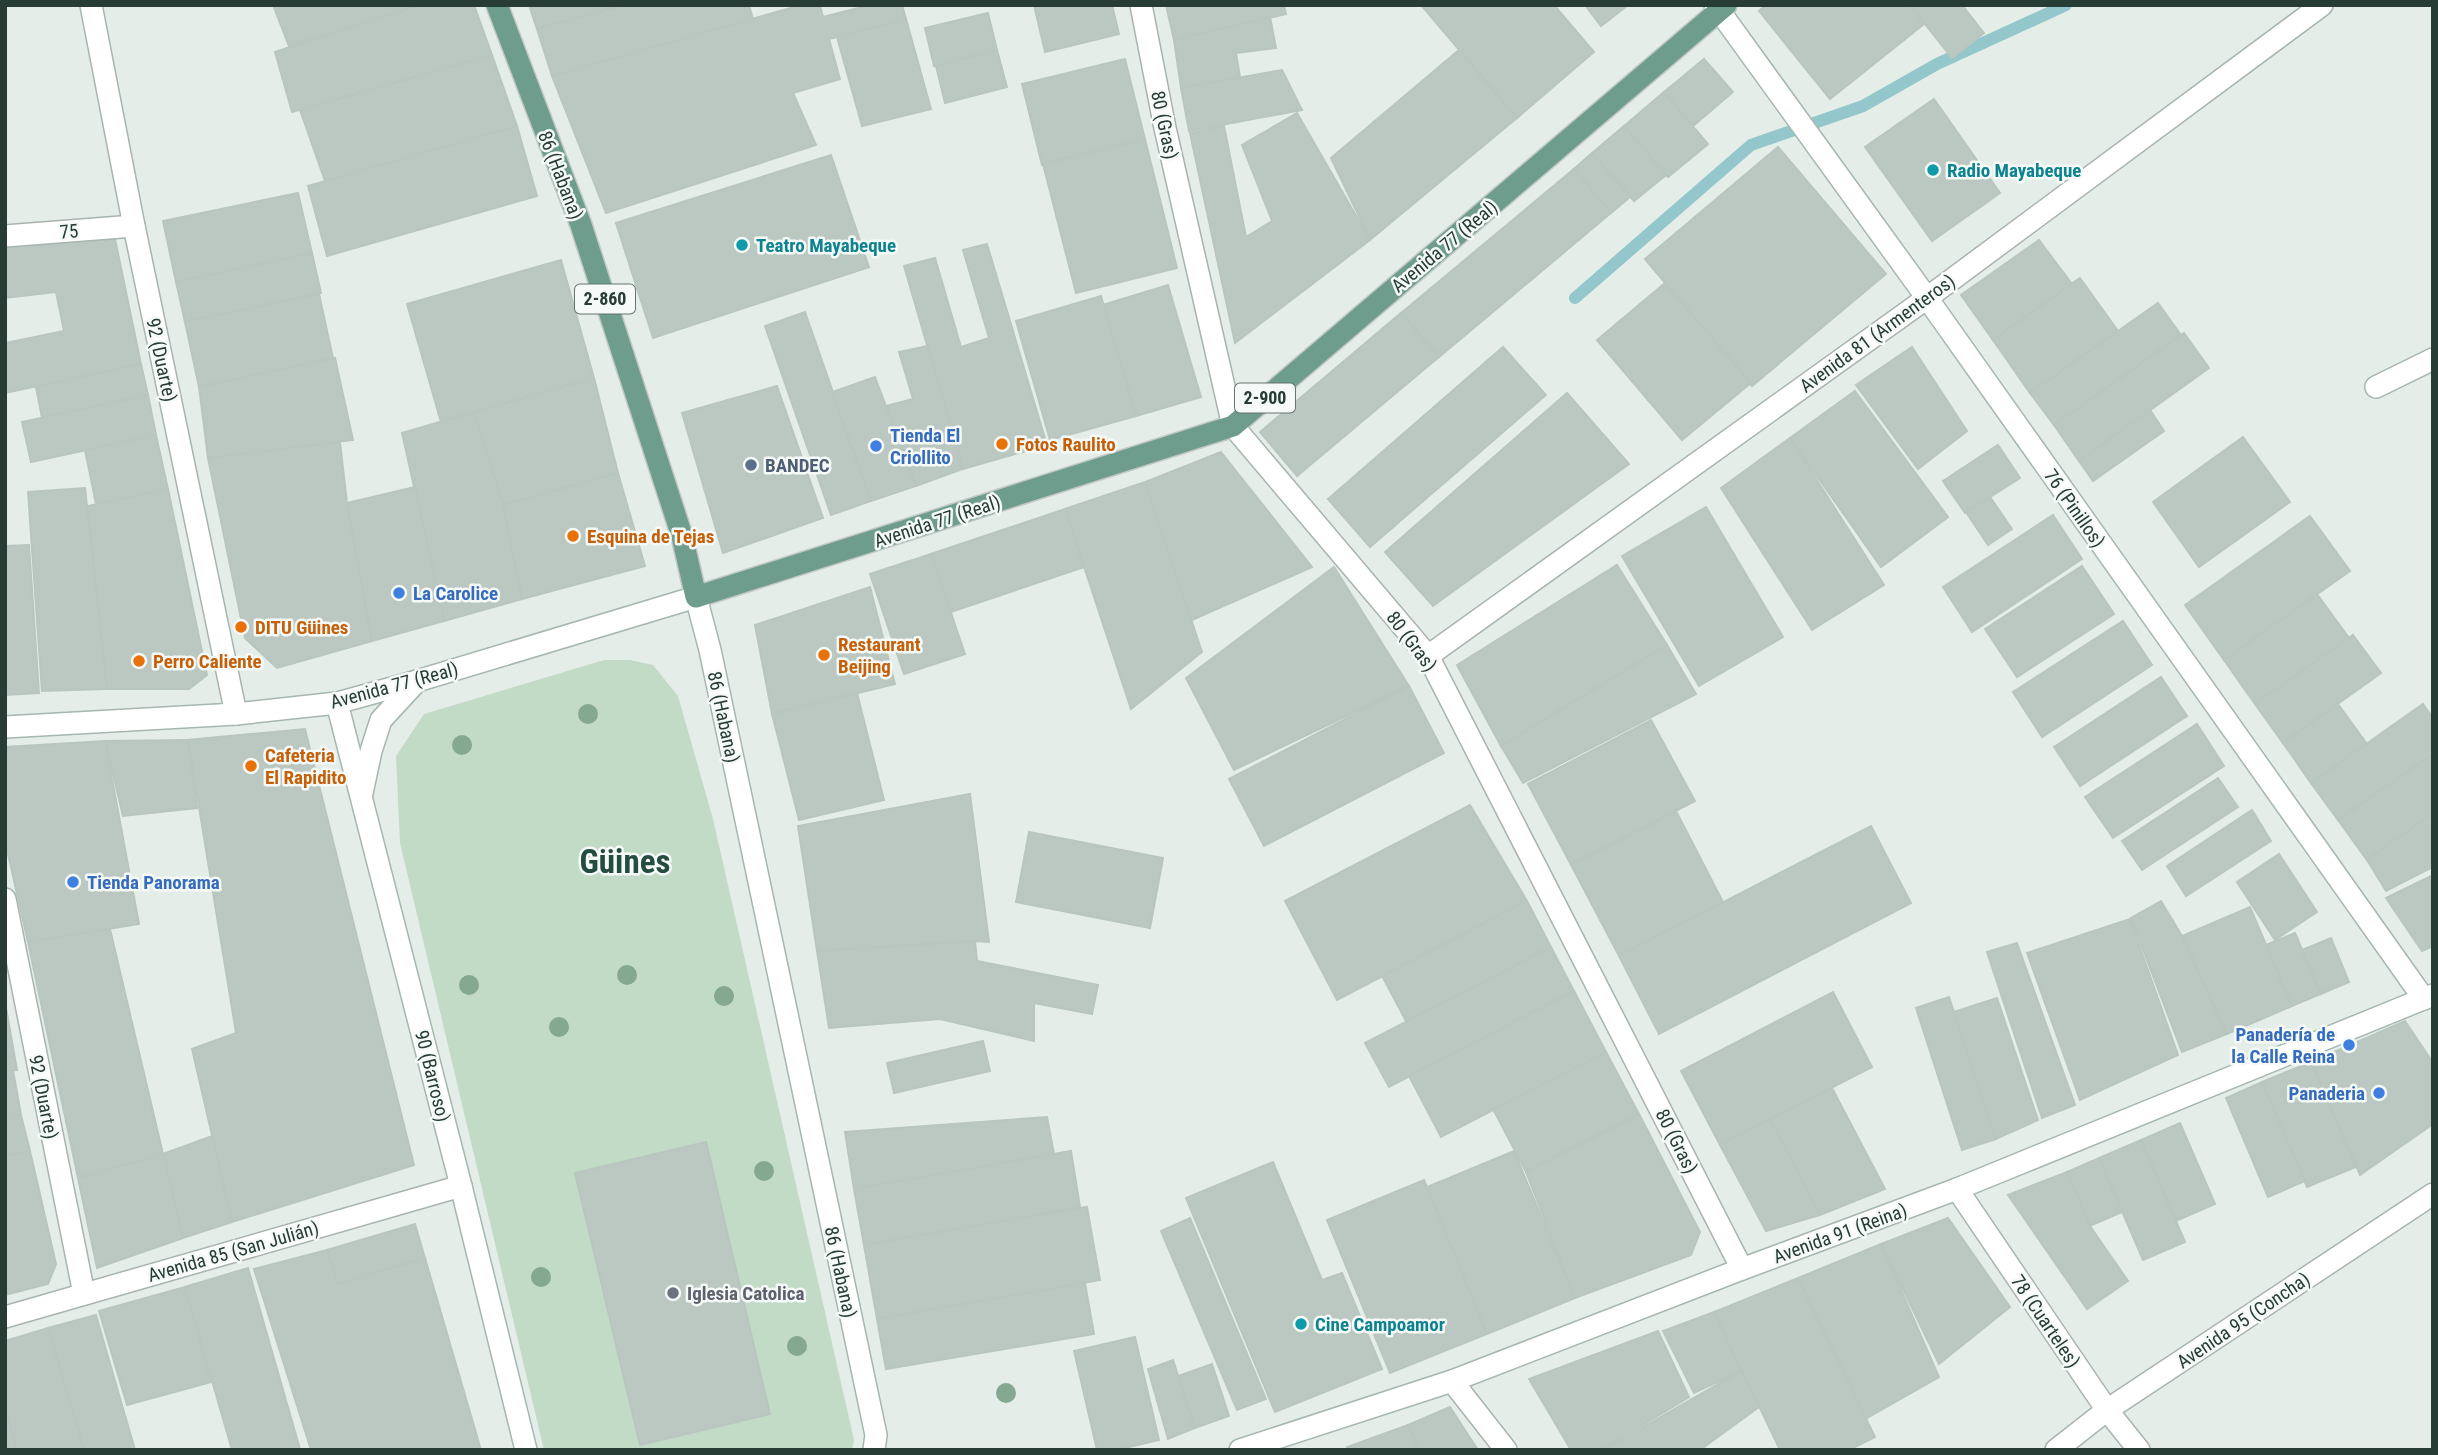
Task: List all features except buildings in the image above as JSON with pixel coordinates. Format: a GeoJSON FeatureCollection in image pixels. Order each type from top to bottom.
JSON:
{"type":"FeatureCollection","features":[{"type":"Feature","properties":{"kind":"main road","name":"86 (Habana)"},"geometry":{"type":"LineString","coordinates":[[497,5],[581,225],[682,536],[696,597]]}},
{"type":"Feature","properties":{"kind":"main road","name":"Avenida 77 (Real)"},"geometry":{"type":"LineString","coordinates":[[696,597],[1233,426],[1720,7]]}},
{"type":"Feature","properties":{"kind":"street","name":"92 (Duarte)"},"geometry":{"type":"LineString","coordinates":[[91,5],[134,226],[236,713]]}},
{"type":"Feature","properties":{"kind":"street","name":"80 (Gras)"},"geometry":{"type":"LineString","coordinates":[[1141,5],[1165,128],[1233,426],[1428,656],[1742,1269]]}},
{"type":"Feature","properties":{"kind":"street","name":"Avenida 81 (Armenteros)"},"geometry":{"type":"LineString","coordinates":[[1428,656],[1927,298],[2322,5]]}},
{"type":"Feature","properties":{"kind":"street","name":"76 (Pinillos)"},"geometry":{"type":"LineString","coordinates":[[1720,7],[2404,974],[2430,1002]]}},
{"type":"Feature","properties":{"kind":"street","name":"75"},"geometry":{"type":"LineString","coordinates":[[5,236],[134,226]]}},
{"type":"Feature","properties":{"kind":"street"},"geometry":{"type":"LineString","coordinates":[[2376,387],[2433,359]]}},
{"type":"Feature","properties":{"kind":"street","name":"Avenida 77 (Real)"},"geometry":{"type":"LineString","coordinates":[[5,727],[236,713],[337,702],[417,681],[696,597]]}},
{"type":"Feature","properties":{"kind":"street","name":"86 (Habana)"},"geometry":{"type":"LineString","coordinates":[[696,597],[713,663],[877,1445]]}},
{"type":"Feature","properties":{"kind":"street"},"geometry":{"type":"LineString","coordinates":[[361,799],[371,751],[382,720],[417,681]]}},
{"type":"Feature","properties":{"kind":"street","name":"90 (Barroso)"},"geometry":{"type":"LineString","coordinates":[[337,702],[526,1450]]}},
{"type":"Feature","properties":{"kind":"street","name":"92 (Duarte)"},"geometry":{"type":"LineString","coordinates":[[5,899],[83,1294]]}},
{"type":"Feature","properties":{"kind":"street","name":"Avenida 91 (Reina)"},"geometry":{"type":"LineString","coordinates":[[1240,1450],[1452,1381],[1957,1189],[2430,1002]]}},
{"type":"Feature","properties":{"kind":"street","name":"Avenida 85 (San Julián)"},"geometry":{"type":"LineString","coordinates":[[5,1317],[461,1186]]}},
{"type":"Feature","properties":{"kind":"street","name":"78 (Cuarteles)"},"geometry":{"type":"LineString","coordinates":[[1957,1189],[2107,1410],[2139,1450]]}},
{"type":"Feature","properties":{"kind":"street","name":"Avenida 95 (Concha)"},"geometry":{"type":"LineString","coordinates":[[2056,1450],[2107,1410],[2433,1194]]}},
{"type":"Feature","properties":{"kind":"street"},"geometry":{"type":"LineString","coordinates":[[1452,1381],[1506,1450]]}},
{"type":"Feature","properties":{"kind":"green space"},"geometry":{"type":"Polygon","coordinates":[[[604,660],[630,660],[653,665],[678,696],[713,819],[854,1440],[852,1450],[544,1450],[400,843],[396,756],[424,714],[604,660]]]}},
{"type":"Feature","properties":{"kind":"waterway"},"geometry":{"type":"LineString","coordinates":[[1575,298],[1751,145],[1863,106],[1937,64],[2066,5]]}},
{"type":"Feature","properties":{"kind":"place","name":"Radio Mayabeque"},"geometry":{"type":"Point","coordinates":[1933,170]}},
{"type":"Feature","properties":{"kind":"place","name":"Teatro Mayabeque"},"geometry":{"type":"Point","coordinates":[742,245]}},
{"type":"Feature","properties":{"kind":"place","name":"Fotos Raulito"},"geometry":{"type":"Point","coordinates":[1002,444]}},
{"type":"Feature","properties":{"kind":"place","name":"Tienda El Criollito"},"geometry":{"type":"Point","coordinates":[876,446]}},
{"type":"Feature","properties":{"kind":"place","name":"BANDEC"},"geometry":{"type":"Point","coordinates":[751,465]}},
{"type":"Feature","properties":{"kind":"place","name":"Esquina de Tejas"},"geometry":{"type":"Point","coordinates":[573,536]}},
{"type":"Feature","properties":{"kind":"place","name":"La Carolice"},"geometry":{"type":"Point","coordinates":[399,593]}},
{"type":"Feature","properties":{"kind":"place","name":"DITU Güines"},"geometry":{"type":"Point","coordinates":[241,627]}},
{"type":"Feature","properties":{"kind":"place","name":"Restaurant Beijing"},"geometry":{"type":"Point","coordinates":[824,655]}},
{"type":"Feature","properties":{"kind":"place","name":"Perro Caliente"},"geometry":{"type":"Point","coordinates":[139,661]}},
{"type":"Feature","properties":{"kind":"place","name":"Cafeteria El Rapidito"},"geometry":{"type":"Point","coordinates":[251,766]}},
{"type":"Feature","properties":{"kind":"place","name":"Tienda Panorama"},"geometry":{"type":"Point","coordinates":[73,882]}},
{"type":"Feature","properties":{"kind":"place","name":"Panadería de la Calle Reina"},"geometry":{"type":"Point","coordinates":[2349,1045]}},
{"type":"Feature","properties":{"kind":"place","name":"Panaderia"},"geometry":{"type":"Point","coordinates":[2379,1093]}},
{"type":"Feature","properties":{"kind":"place","name":"Iglesia Catolica"},"geometry":{"type":"Point","coordinates":[673,1293]}},
{"type":"Feature","properties":{"kind":"place","name":"Cine Campoamor"},"geometry":{"type":"Point","coordinates":[1301,1324]}},
{"type":"Feature","properties":{"kind":"district","name":"Güines"},"geometry":{"type":"Point","coordinates":[625,861]}}]}
